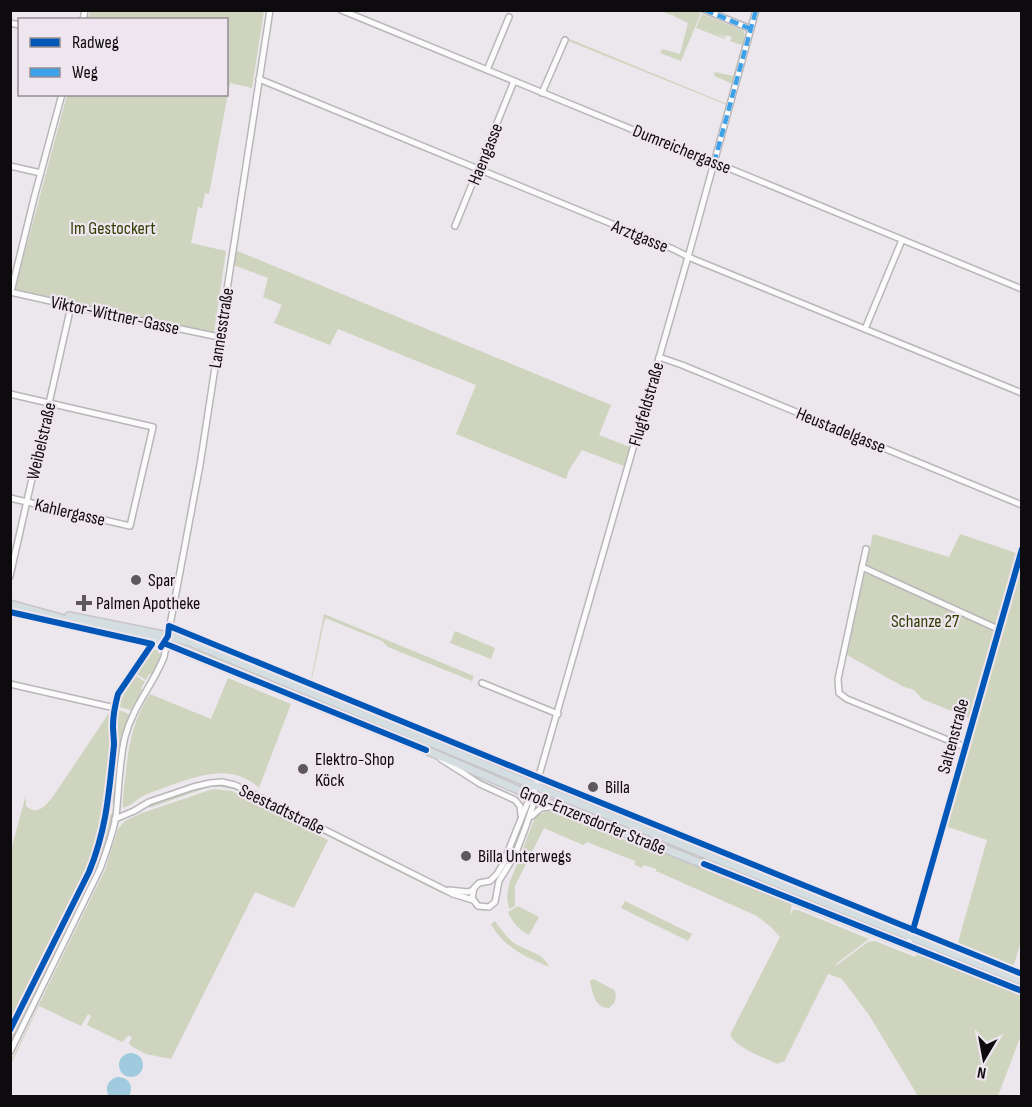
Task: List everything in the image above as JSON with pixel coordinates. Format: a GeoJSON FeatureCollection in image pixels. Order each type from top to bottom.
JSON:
{"type":"FeatureCollection","features":[{"type":"Feature","properties":{"kind":"main road"},"geometry":{"type":"LineString","coordinates":[[10,604],[48,614]]}},
{"type":"Feature","properties":{"kind":"main road","name":"Groß-Enzersdorfer Straße"},"geometry":{"type":"LineString","coordinates":[[48,614],[74,616],[168,636],[201,647],[536,786],[1022,981]]}},
{"type":"Feature","properties":{"kind":"main road","name":"Groß-Enzersdorfer Straße"},"geometry":{"type":"LineString","coordinates":[[48,614],[166,644],[557,806],[1022,991]]}},
{"type":"Feature","properties":{"kind":"street","name":"Lannesstraße"},"geometry":{"type":"LineString","coordinates":[[115,819],[125,736],[133,712],[164,657],[200,465],[270,10]]}},
{"type":"Feature","properties":{"kind":"street","name":"Dumreichergasse"},"geometry":{"type":"LineString","coordinates":[[341,10],[1022,289]]}},
{"type":"Feature","properties":{"kind":"street"},"geometry":{"type":"LineString","coordinates":[[705,10],[751,29]]}},
{"type":"Feature","properties":{"kind":"street","name":"Flugfeldstraße"},"geometry":{"type":"LineString","coordinates":[[533,796],[756,10]]}},
{"type":"Feature","properties":{"kind":"street"},"geometry":{"type":"LineString","coordinates":[[487,70],[509,17]]}},
{"type":"Feature","properties":{"kind":"street"},"geometry":{"type":"LineString","coordinates":[[542,93],[565,40]]}},
{"type":"Feature","properties":{"kind":"street","name":"Arztgasse"},"geometry":{"type":"LineString","coordinates":[[259,80],[1022,393]]}},
{"type":"Feature","properties":{"kind":"street","name":"Haengasse"},"geometry":{"type":"LineString","coordinates":[[455,226],[514,81]]}},
{"type":"Feature","properties":{"kind":"street"},"geometry":{"type":"LineString","coordinates":[[11,292],[61,96]]}},
{"type":"Feature","properties":{"kind":"street"},"geometry":{"type":"LineString","coordinates":[[10,166],[41,173]]}},
{"type":"Feature","properties":{"kind":"street"},"geometry":{"type":"LineString","coordinates":[[865,329],[902,240]]}},
{"type":"Feature","properties":{"kind":"street","name":"Viktor-Wittner-Gasse"},"geometry":{"type":"LineString","coordinates":[[11,292],[219,337]]}},
{"type":"Feature","properties":{"kind":"street","name":"Weibelstraße"},"geometry":{"type":"LineString","coordinates":[[10,576],[71,306]]}},
{"type":"Feature","properties":{"kind":"street","name":"Heustadelgasse"},"geometry":{"type":"LineString","coordinates":[[659,357],[1022,505]]}},
{"type":"Feature","properties":{"kind":"street"},"geometry":{"type":"LineString","coordinates":[[10,394],[49,403]]}},
{"type":"Feature","properties":{"kind":"street","name":"Kahlergasse"},"geometry":{"type":"LineString","coordinates":[[10,498],[130,526],[153,427],[49,403]]}},
{"type":"Feature","properties":{"kind":"street"},"geometry":{"type":"LineString","coordinates":[[866,549],[838,679],[839,693],[847,699],[965,747]]}},
{"type":"Feature","properties":{"kind":"street","name":"Saltenstraße"},"geometry":{"type":"LineString","coordinates":[[908,946],[1022,549]]}},
{"type":"Feature","properties":{"kind":"street"},"geometry":{"type":"LineString","coordinates":[[862,567],[998,629]]}},
{"type":"Feature","properties":{"kind":"street"},"geometry":{"type":"LineString","coordinates":[[482,683],[558,714]]}},
{"type":"Feature","properties":{"kind":"street"},"geometry":{"type":"LineString","coordinates":[[10,684],[115,708],[117,699]]}},
{"type":"Feature","properties":{"kind":"street"},"geometry":{"type":"LineString","coordinates":[[426,750],[480,784],[515,800],[520,807],[521,817]]}},
{"type":"Feature","properties":{"kind":"street","name":"Seestadtstraße"},"geometry":{"type":"LineString","coordinates":[[115,819],[149,802],[193,787],[222,782],[235,785],[453,894],[473,900],[478,906],[489,907],[495,902],[497,892]]}},
{"type":"Feature","properties":{"kind":"street"},"geometry":{"type":"LineString","coordinates":[[473,900],[473,890],[476,885],[490,881],[503,864],[526,804],[533,796]]}},
{"type":"Feature","properties":{"kind":"street"},"geometry":{"type":"LineString","coordinates":[[497,892],[499,880],[515,855],[526,826],[533,805],[533,796]]}},
{"type":"Feature","properties":{"kind":"street"},"geometry":{"type":"LineString","coordinates":[[526,826],[537,810],[557,806]]}},
{"type":"Feature","properties":{"kind":"street"},"geometry":{"type":"LineString","coordinates":[[10,1052],[100,869],[115,819]]}},
{"type":"Feature","properties":{"kind":"street"},"geometry":{"type":"LineString","coordinates":[[483,882],[493,886],[497,892]]}},
{"type":"Feature","properties":{"kind":"street","name":"Seestadtstraße"},"geometry":{"type":"LineString","coordinates":[[447,890],[468,892],[473,890]]}},
{"type":"Feature","properties":{"kind":"green space","name":"Im Gestockert"},"geometry":{"type":"Polygon","coordinates":[[[90,11],[264,11],[252,88],[230,83],[228,94],[228,18],[88,18],[90,11]]]}},
{"type":"Feature","properties":{"kind":"green space"},"geometry":{"type":"Polygon","coordinates":[[[661,11],[701,13],[681,61],[660,53],[662,49],[680,54],[688,23],[673,14],[661,11]]]}},
{"type":"Feature","properties":{"kind":"green space"},"geometry":{"type":"Polygon","coordinates":[[[702,14],[744,31],[745,40],[733,84],[714,76],[715,72],[733,76],[742,45],[730,41],[732,37],[727,35],[726,37],[715,33],[725,39],[696,28],[702,14]]]}},
{"type":"Feature","properties":{"kind":"green space"},"geometry":{"type":"Polygon","coordinates":[[[567,38],[727,104],[727,105],[566,40],[567,38]]]}},
{"type":"Feature","properties":{"kind":"green space","name":"Im Gestockert"},"geometry":{"type":"Polygon","coordinates":[[[67,96],[228,96],[209,194],[205,193],[202,208],[198,207],[191,243],[226,251],[214,333],[15,289],[67,96]]]}},
{"type":"Feature","properties":{"kind":"green space"},"geometry":{"type":"Polygon","coordinates":[[[235,250],[611,405],[599,435],[630,447],[624,466],[582,450],[566,479],[456,434],[476,385],[338,329],[330,345],[274,323],[282,305],[263,297],[268,278],[233,265],[235,250]]]}},
{"type":"Feature","properties":{"kind":"green space","name":"Schanze 27"},"geometry":{"type":"Polygon","coordinates":[[[873,534],[949,557],[960,534],[1016,553],[969,718],[922,699],[914,690],[904,687],[847,655],[873,534]]]}},
{"type":"Feature","properties":{"kind":"green space"},"geometry":{"type":"Polygon","coordinates":[[[1021,558],[1022,937],[1013,968],[957,946],[987,840],[947,825],[1021,558]]]}},
{"type":"Feature","properties":{"kind":"green space"},"geometry":{"type":"Polygon","coordinates":[[[324,614],[474,676],[472,681],[388,647],[382,641],[325,618],[311,683],[172,626],[311,680],[324,614]]]}},
{"type":"Feature","properties":{"kind":"green space"},"geometry":{"type":"Polygon","coordinates":[[[455,631],[495,648],[491,659],[450,643],[455,631]]]}},
{"type":"Feature","properties":{"kind":"green space"},"geometry":{"type":"Polygon","coordinates":[[[184,646],[234,663],[526,783],[525,786],[465,763],[184,646]]]}},
{"type":"Feature","properties":{"kind":"green space"},"geometry":{"type":"Polygon","coordinates":[[[152,649],[161,653],[152,675],[149,674],[146,680],[135,673],[152,649]]]}},
{"type":"Feature","properties":{"kind":"green space"},"geometry":{"type":"Polygon","coordinates":[[[136,676],[145,682],[142,690],[131,710],[119,707],[126,688],[136,676]]]}},
{"type":"Feature","properties":{"kind":"green space"},"geometry":{"type":"Polygon","coordinates":[[[228,678],[291,704],[259,788],[239,776],[218,773],[185,780],[143,796],[123,808],[129,746],[139,714],[150,694],[211,719],[228,678]]]}},
{"type":"Feature","properties":{"kind":"green space"},"geometry":{"type":"Polygon","coordinates":[[[111,710],[112,743],[106,805],[98,842],[86,872],[11,1024],[11,850],[26,795],[26,806],[34,810],[40,809],[52,798],[111,710]]]}},
{"type":"Feature","properties":{"kind":"green space"},"geometry":{"type":"Polygon","coordinates":[[[118,710],[129,714],[121,746],[115,803],[111,803],[115,723],[118,710]]]}},
{"type":"Feature","properties":{"kind":"green space"},"geometry":{"type":"Polygon","coordinates":[[[220,785],[242,791],[443,891],[441,893],[233,789],[209,787],[149,808],[148,806],[183,792],[201,788],[220,785]]]}},
{"type":"Feature","properties":{"kind":"green space"},"geometry":{"type":"Polygon","coordinates":[[[213,789],[232,791],[328,840],[294,908],[255,892],[171,1059],[146,1054],[131,1046],[129,1043],[132,1038],[129,1035],[122,1042],[87,1025],[91,1016],[88,1014],[81,1026],[39,1006],[11,1064],[11,1061],[105,870],[118,829],[125,821],[142,813],[213,789]]]}},
{"type":"Feature","properties":{"kind":"green space"},"geometry":{"type":"Polygon","coordinates":[[[545,811],[565,816],[792,903],[790,915],[793,910],[798,910],[869,939],[837,965],[868,942],[875,941],[915,957],[917,953],[1021,995],[1021,1035],[998,1096],[918,1096],[869,1015],[842,979],[828,974],[784,1062],[778,1064],[744,1048],[730,1035],[780,937],[757,916],[656,871],[656,869],[644,865],[642,868],[635,865],[635,861],[587,842],[583,845],[544,828],[515,886],[515,906],[509,909],[507,897],[509,884],[534,820],[545,811]]]}},
{"type":"Feature","properties":{"kind":"green space"},"geometry":{"type":"Polygon","coordinates":[[[109,814],[113,814],[105,848],[90,885],[11,1044],[11,1034],[93,867],[109,814]]]}},
{"type":"Feature","properties":{"kind":"green space"},"geometry":{"type":"Polygon","coordinates":[[[664,842],[874,925],[852,920],[664,844],[664,842]]]}},
{"type":"Feature","properties":{"kind":"green space"},"geometry":{"type":"Polygon","coordinates":[[[625,901],[692,934],[688,941],[621,908],[625,901]]]}},
{"type":"Feature","properties":{"kind":"green space"},"geometry":{"type":"Polygon","coordinates":[[[518,906],[539,917],[529,935],[516,925],[508,912],[518,906]]]}},
{"type":"Feature","properties":{"kind":"green space"},"geometry":{"type":"Polygon","coordinates":[[[495,921],[511,941],[539,955],[549,967],[509,945],[491,924],[495,921]]]}},
{"type":"Feature","properties":{"kind":"green space"},"geometry":{"type":"Polygon","coordinates":[[[594,979],[614,990],[615,1000],[609,1008],[600,1005],[595,1000],[590,983],[594,979]]]}},
{"type":"Feature","properties":{"kind":"water"},"geometry":{"type":"Polygon","coordinates":[[[131,1053],[140,1056],[143,1065],[140,1074],[131,1077],[122,1074],[119,1065],[122,1056],[131,1053]]]}},
{"type":"Feature","properties":{"kind":"water"},"geometry":{"type":"Polygon","coordinates":[[[117,1077],[129,1083],[131,1089],[129,1096],[109,1096],[108,1085],[117,1077]]]}},
{"type":"Feature","properties":{"kind":"marked path"},"geometry":{"type":"LineString","coordinates":[[705,10],[751,29]]}},
{"type":"Feature","properties":{"kind":"marked path"},"geometry":{"type":"LineString","coordinates":[[714,163],[756,10]]}},
{"type":"Feature","properties":{"kind":"cycle path"},"geometry":{"type":"LineString","coordinates":[[913,930],[1022,549]]}},
{"type":"Feature","properties":{"kind":"cycle path"},"geometry":{"type":"LineString","coordinates":[[10,612],[152,644],[118,694],[113,718],[114,745],[109,794],[104,825],[95,856],[10,1030]]}},
{"type":"Feature","properties":{"kind":"cycle path"},"geometry":{"type":"LineString","coordinates":[[161,647],[168,636],[169,626],[1022,974]]}},
{"type":"Feature","properties":{"kind":"cycle path"},"geometry":{"type":"LineString","coordinates":[[166,644],[426,750]]}},
{"type":"Feature","properties":{"kind":"cycle path"},"geometry":{"type":"LineString","coordinates":[[704,864],[1022,991]]}},
{"type":"Feature","properties":{"kind":"place","name":"Spar"},"geometry":{"type":"Point","coordinates":[136,580]}},
{"type":"Feature","properties":{"kind":"place","name":"Palmen Apotheke"},"geometry":{"type":"Point","coordinates":[84,603]}},
{"type":"Feature","properties":{"kind":"place","name":"Elektro-Shop Köck"},"geometry":{"type":"Point","coordinates":[303,769]}},
{"type":"Feature","properties":{"kind":"place","name":"Billa"},"geometry":{"type":"Point","coordinates":[593,787]}},
{"type":"Feature","properties":{"kind":"place","name":"Billa Unterwegs"},"geometry":{"type":"Point","coordinates":[466,856]}}]}
